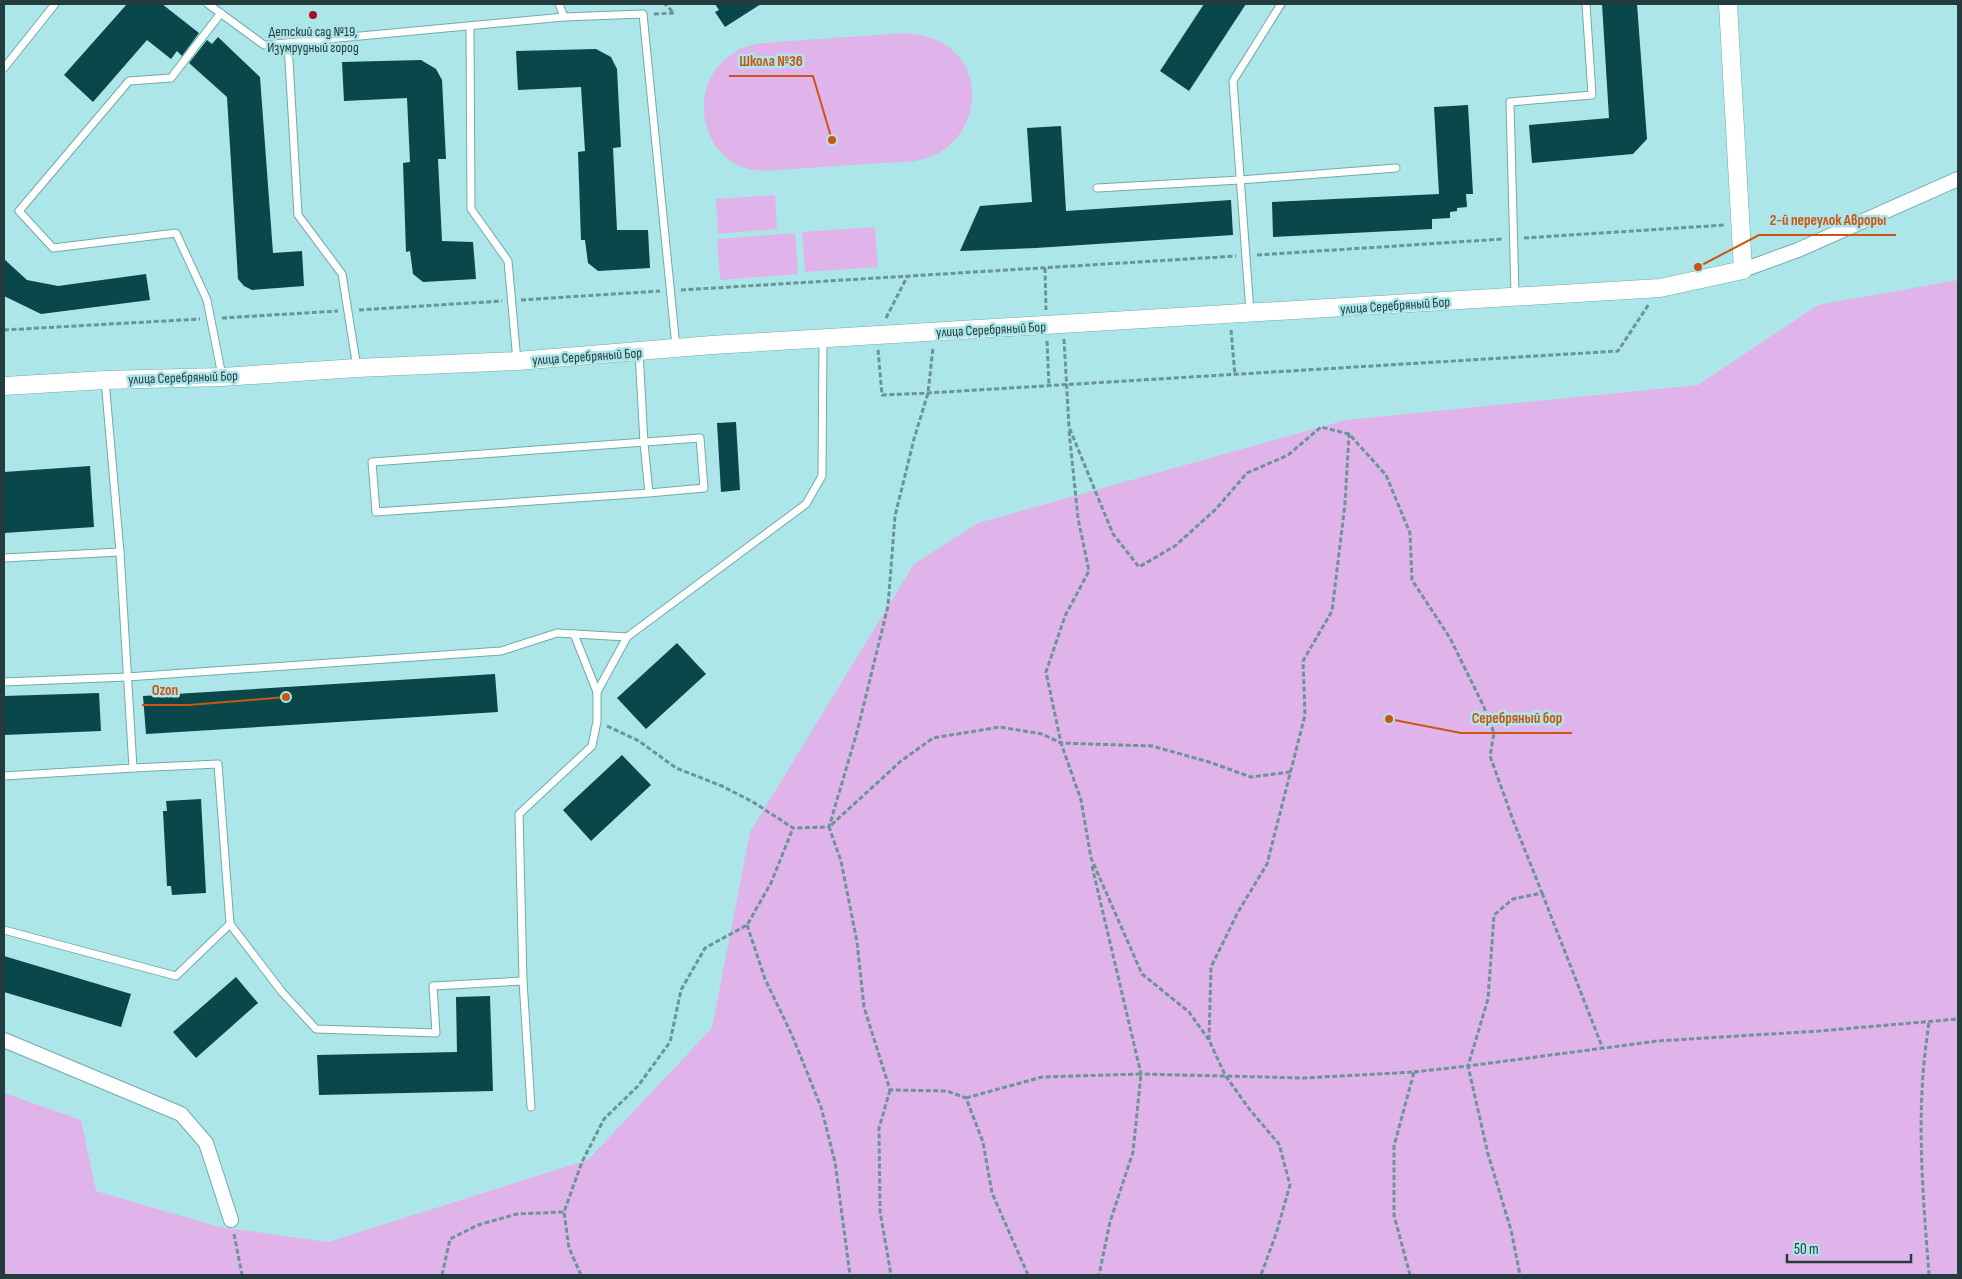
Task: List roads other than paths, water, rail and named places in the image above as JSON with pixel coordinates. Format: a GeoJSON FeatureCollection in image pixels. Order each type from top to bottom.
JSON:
{"type":"FeatureCollection","features":[{"type":"Feature","properties":{"kind":"street"},"geometry":{"type":"LineString","coordinates":[[1728,4],[1743,270]]}},
{"type":"Feature","properties":{"kind":"street","name":"улица Серебряный Бор"},"geometry":{"type":"LineString","coordinates":[[4,386],[105,380],[222,377],[356,368],[516,361],[712,345],[1660,288],[1743,270],[1798,250],[1958,179]]}},
{"type":"Feature","properties":{"kind":"street"},"geometry":{"type":"LineString","coordinates":[[4,1040],[181,1114],[206,1142],[231,1220]]}},
{"type":"Feature","properties":{"kind":"lane"},"geometry":{"type":"LineString","coordinates":[[4,68],[55,4]]}},
{"type":"Feature","properties":{"kind":"lane"},"geometry":{"type":"LineString","coordinates":[[208,4],[264,45],[564,17],[644,14],[676,349]]}},
{"type":"Feature","properties":{"kind":"lane"},"geometry":{"type":"LineString","coordinates":[[559,4],[564,17]]}},
{"type":"Feature","properties":{"kind":"lane"},"geometry":{"type":"LineString","coordinates":[[1250,314],[1233,81],[1281,4]]}},
{"type":"Feature","properties":{"kind":"lane"},"geometry":{"type":"LineString","coordinates":[[1516,297],[1510,102],[1592,95],[1586,4]]}},
{"type":"Feature","properties":{"kind":"lane"},"geometry":{"type":"LineString","coordinates":[[221,14],[171,78],[129,81],[19,210],[53,248],[176,233],[207,300],[222,377]]}},
{"type":"Feature","properties":{"kind":"lane"},"geometry":{"type":"LineString","coordinates":[[470,26],[471,209],[508,261],[516,361]]}},
{"type":"Feature","properties":{"kind":"lane"},"geometry":{"type":"LineString","coordinates":[[288,44],[298,214],[342,274],[356,368]]}},
{"type":"Feature","properties":{"kind":"lane"},"geometry":{"type":"LineString","coordinates":[[1097,188],[1240,180],[1396,168]]}},
{"type":"Feature","properties":{"kind":"lane"},"geometry":{"type":"LineString","coordinates":[[597,692],[627,637],[806,504],[822,476],[823,339]]}},
{"type":"Feature","properties":{"kind":"lane"},"geometry":{"type":"LineString","coordinates":[[639,352],[649,493]]}},
{"type":"Feature","properties":{"kind":"lane"},"geometry":{"type":"LineString","coordinates":[[105,380],[120,552],[133,768]]}},
{"type":"Feature","properties":{"kind":"lane"},"geometry":{"type":"LineString","coordinates":[[700,438],[704,488],[649,493],[376,512],[372,462],[700,438]]}},
{"type":"Feature","properties":{"kind":"lane"},"geometry":{"type":"LineString","coordinates":[[4,558],[120,552]]}},
{"type":"Feature","properties":{"kind":"lane"},"geometry":{"type":"LineString","coordinates":[[4,682],[126,676],[501,651],[557,633],[627,637]]}},
{"type":"Feature","properties":{"kind":"lane"},"geometry":{"type":"LineString","coordinates":[[531,1107],[523,981],[519,814],[592,746],[597,721],[597,692],[574,634]]}},
{"type":"Feature","properties":{"kind":"lane"},"geometry":{"type":"LineString","coordinates":[[4,776],[218,764],[230,924],[282,992],[316,1029],[436,1033],[433,986],[523,981]]}},
{"type":"Feature","properties":{"kind":"lane"},"geometry":{"type":"LineString","coordinates":[[4,930],[176,976],[230,924]]}},
{"type":"Feature","properties":{"kind":"place","name":"Детский сад №19, Изумрудный город"},"geometry":{"type":"Point","coordinates":[313,15]}},
{"type":"Feature","properties":{"kind":"place","name":"Школа №36"},"geometry":{"type":"Point","coordinates":[832,140]}},
{"type":"Feature","properties":{"kind":"place","name":"2-й переулок Авроры"},"geometry":{"type":"Point","coordinates":[1698,267]}},
{"type":"Feature","properties":{"kind":"place","name":"Ozon"},"geometry":{"type":"Point","coordinates":[286,697]}},
{"type":"Feature","properties":{"kind":"place","name":"Серебряный бор"},"geometry":{"type":"Point","coordinates":[1389,719]}}]}
